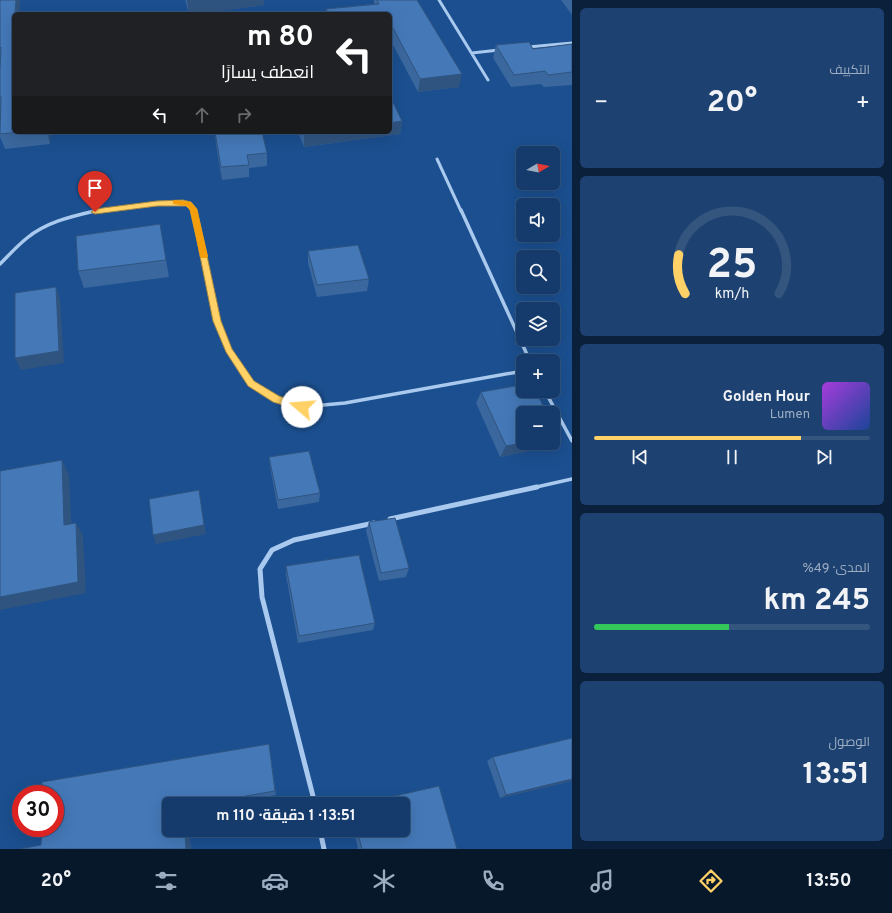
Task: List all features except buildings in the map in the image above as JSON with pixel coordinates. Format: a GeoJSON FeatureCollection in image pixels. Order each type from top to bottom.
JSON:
{"type":"FeatureCollection","features":[{"type":"Feature","properties":{"kind":"street"},"geometry":{"type":"LineString","coordinates":[[439,0],[488,80]]}},
{"type":"Feature","properties":{"kind":"street"},"geometry":{"type":"LineString","coordinates":[[526,48],[572,43]]}},
{"type":"Feature","properties":{"kind":"street"},"geometry":{"type":"LineString","coordinates":[[472,53],[502,50]]}},
{"type":"Feature","properties":{"kind":"street"},"geometry":{"type":"LineString","coordinates":[[437,159],[527,354]]}},
{"type":"Feature","properties":{"kind":"street"},"geometry":{"type":"LineString","coordinates":[[0,264],[27,238],[47,225],[73,216],[113,208],[183,202],[189,204],[193,209],[217,321],[229,350],[251,383],[276,399],[302,407],[345,403],[516,371]]}},
{"type":"Feature","properties":{"kind":"street"},"geometry":{"type":"LineString","coordinates":[[550,398],[572,441]]}},
{"type":"Feature","properties":{"kind":"street"},"geometry":{"type":"LineString","coordinates":[[387,520],[572,479]]}},
{"type":"Feature","properties":{"kind":"street"},"geometry":{"type":"LineString","coordinates":[[313,797],[262,597],[260,569],[272,550],[294,540],[379,522]]}},
{"type":"Feature","properties":{"kind":"street"},"geometry":{"type":"LineString","coordinates":[[321,837],[324,849]]}},
{"type":"Feature","properties":{"kind":"slow traffic"},"geometry":{"type":"LineString","coordinates":[[175,203],[183,202],[189,204],[193,209],[204,256]]}},
{"type":"Feature","properties":{"kind":"route"},"geometry":{"type":"LineString","coordinates":[[95,212],[106,209],[157,203],[183,202],[189,204],[193,209],[201,241],[217,321],[229,350],[251,383],[276,399],[302,407]]}}]}
